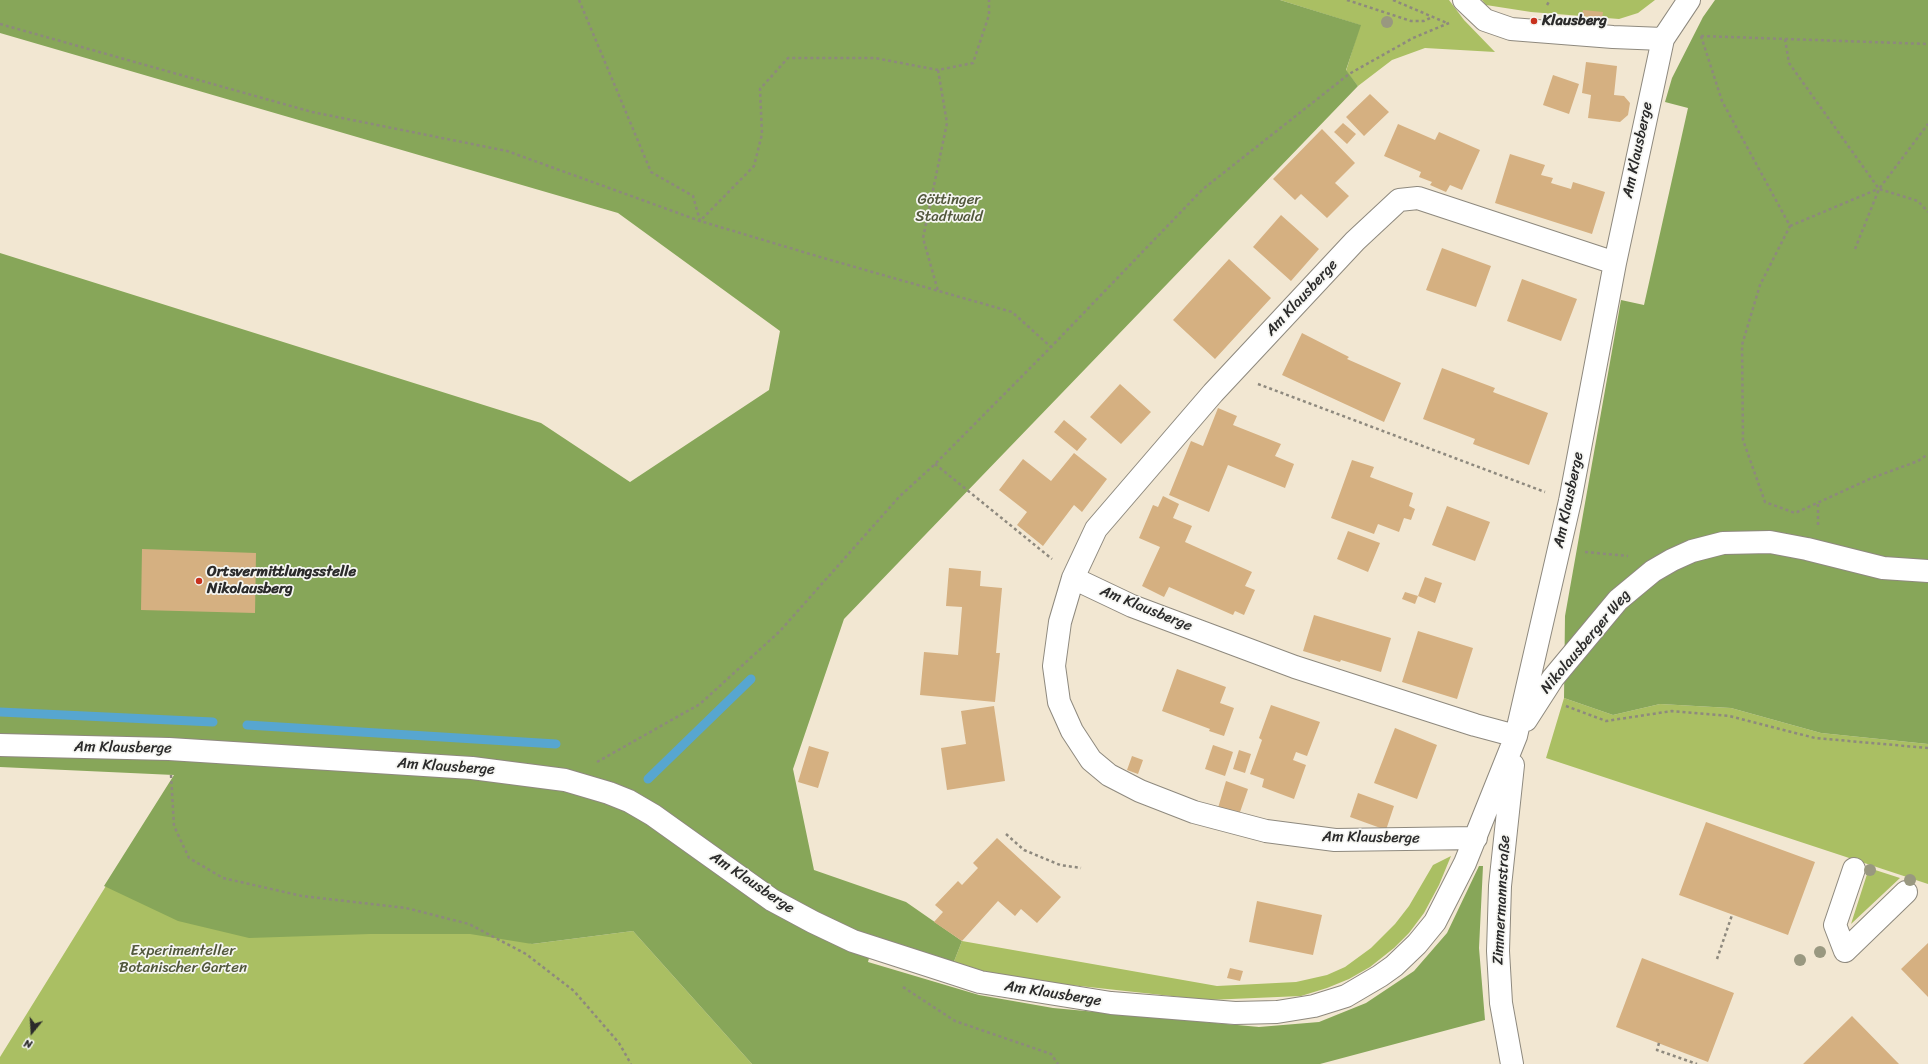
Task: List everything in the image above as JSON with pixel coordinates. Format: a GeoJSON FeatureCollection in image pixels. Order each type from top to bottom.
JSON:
{"type":"FeatureCollection","features":[{"type":"Feature","properties":{"kind":"street"},"geometry":{"type":"LineString","coordinates":[[1464,0],[1485,20],[1511,29],[1613,37],[1663,39],[1689,0]]}},
{"type":"Feature","properties":{"kind":"street","name":"Am Klausberge"},"geometry":{"type":"LineString","coordinates":[[0,745],[169,749],[472,768],[565,780],[609,793],[635,804],[659,819],[772,900],[853,941],[980,982],[1111,1003],[1235,1013],[1277,1012],[1314,1006],[1346,996],[1380,976],[1406,956],[1428,931],[1451,893],[1476,838],[1516,736],[1570,501],[1614,262],[1663,39]]}},
{"type":"Feature","properties":{"kind":"street","name":"Am Klausberge"},"geometry":{"type":"LineString","coordinates":[[1476,838],[1335,840],[1266,831],[1194,812],[1140,791],[1109,775],[1091,760],[1072,731],[1058,702],[1054,666],[1060,622],[1073,578],[1096,529],[1231,374],[1355,241],[1399,200],[1418,198],[1426,200],[1614,262]]}},
{"type":"Feature","properties":{"kind":"street","name":"Nikolausberger Weg"},"geometry":{"type":"LineString","coordinates":[[1516,736],[1540,696],[1569,658],[1618,600],[1653,571],[1692,551],[1724,544],[1770,542],[1807,549],[1883,568],[1928,572]]}},
{"type":"Feature","properties":{"kind":"street","name":"Am Klausberge"},"geometry":{"type":"LineString","coordinates":[[1073,578],[1132,606],[1295,667],[1475,725],[1516,736]]}},
{"type":"Feature","properties":{"kind":"street","name":"Zimmermannstraße"},"geometry":{"type":"LineString","coordinates":[[1512,1064],[1501,1003],[1498,951],[1500,886],[1516,736]]}},
{"type":"Feature","properties":{"kind":"street"},"geometry":{"type":"LineString","coordinates":[[1854,869],[1835,925],[1845,951],[1906,892]]}},
{"type":"Feature","properties":{"kind":"path"},"geometry":{"type":"LineString","coordinates":[[579,0],[651,172],[693,196],[700,221]]}},
{"type":"Feature","properties":{"kind":"path"},"geometry":{"type":"LineString","coordinates":[[700,221],[754,166],[762,134],[760,89],[788,58],[875,58],[938,70],[974,63],[989,14],[988,0]]}},
{"type":"Feature","properties":{"kind":"path"},"geometry":{"type":"LineString","coordinates":[[1347,0],[1411,21],[1424,21],[1432,17]]}},
{"type":"Feature","properties":{"kind":"path"},"geometry":{"type":"LineString","coordinates":[[1393,0],[1447,24]]}},
{"type":"Feature","properties":{"kind":"path"},"geometry":{"type":"LineString","coordinates":[[565,780],[700,704],[780,631],[899,497],[935,464],[1051,347],[1204,189],[1349,74],[1413,38],[1447,24],[1485,20]]}},
{"type":"Feature","properties":{"kind":"path"},"geometry":{"type":"LineString","coordinates":[[0,24],[312,112],[507,151],[700,221],[1012,312],[1051,347]]}},
{"type":"Feature","properties":{"kind":"path"},"geometry":{"type":"LineString","coordinates":[[1701,36],[1722,101],[1790,226]]}},
{"type":"Feature","properties":{"kind":"path"},"geometry":{"type":"LineString","coordinates":[[1663,39],[1701,36],[1928,44]]}},
{"type":"Feature","properties":{"kind":"path"},"geometry":{"type":"LineString","coordinates":[[1785,39],[1789,63],[1879,189],[1918,201],[1928,212]]}},
{"type":"Feature","properties":{"kind":"path"},"geometry":{"type":"LineString","coordinates":[[938,70],[947,123],[923,238],[939,291]]}},
{"type":"Feature","properties":{"kind":"path"},"geometry":{"type":"LineString","coordinates":[[1855,249],[1879,189],[1928,124]]}},
{"type":"Feature","properties":{"kind":"path"},"geometry":{"type":"LineString","coordinates":[[1879,189],[1790,226],[1760,285],[1742,344],[1743,440],[1765,502],[1794,514],[1872,478],[1918,461],[1928,454]]}},
{"type":"Feature","properties":{"kind":"path"},"geometry":{"type":"LineString","coordinates":[[1231,374],[1570,501]]}},
{"type":"Feature","properties":{"kind":"path"},"geometry":{"type":"LineString","coordinates":[[935,464],[1073,578]]}},
{"type":"Feature","properties":{"kind":"path"},"geometry":{"type":"LineString","coordinates":[[1559,549],[1672,560]]}},
{"type":"Feature","properties":{"kind":"path"},"geometry":{"type":"LineString","coordinates":[[1540,696],[1606,722],[1672,711],[1722,715],[1816,738],[1928,748]]}},
{"type":"Feature","properties":{"kind":"path"},"geometry":{"type":"LineString","coordinates":[[169,749],[174,826],[189,858],[223,878],[302,896],[406,908],[469,924],[526,954],[574,991],[619,1043],[631,1064]]}},
{"type":"Feature","properties":{"kind":"path"},"geometry":{"type":"LineString","coordinates":[[1006,834],[1024,850],[1060,865],[1081,868]]}},
{"type":"Feature","properties":{"kind":"path"},"geometry":{"type":"LineString","coordinates":[[1717,959],[1732,915]]}},
{"type":"Feature","properties":{"kind":"path"},"geometry":{"type":"LineString","coordinates":[[899,984],[955,1021],[1051,1054],[1058,1064]]}},
{"type":"Feature","properties":{"kind":"path"},"geometry":{"type":"LineString","coordinates":[[1659,1043],[1657,1050],[1697,1064]]}},
{"type":"Feature","properties":{"kind":"green space","name":"Göttinger Stadtwald"},"geometry":{"type":"Polygon","coordinates":[[[0,0],[1280,0],[1361,25],[1346,70],[1358,86],[844,619],[793,769],[814,870],[906,902],[962,941],[953,964],[875,936],[868,962],[979,995],[1053,1008],[1259,1027],[1319,1022],[1366,1003],[1414,971],[1447,933],[1479,866],[1483,866],[1479,948],[1485,1020],[1320,1064],[752,1064],[633,931],[532,944],[470,934],[370,934],[249,938],[178,921],[104,886],[174,775],[0,767],[0,253],[541,423],[630,482],[769,390],[780,331],[618,213],[0,33],[0,0]]]}},
{"type":"Feature","properties":{"kind":"green space"},"geometry":{"type":"Polygon","coordinates":[[[1280,0],[1449,0],[1464,20],[1495,52],[1425,48],[1392,60],[1358,86],[1346,71],[1360,25],[1280,0]]]}},
{"type":"Feature","properties":{"kind":"green space"},"geometry":{"type":"Polygon","coordinates":[[[1482,0],[1655,0],[1638,13],[1619,19],[1531,12],[1486,5],[1482,0]]]}},
{"type":"Feature","properties":{"kind":"green space"},"geometry":{"type":"Polygon","coordinates":[[[1715,0],[1928,0],[1928,744],[1821,733],[1731,708],[1660,704],[1613,715],[1564,698],[1565,616],[1621,300],[1644,305],[1688,108],[1665,102],[1672,78],[1703,17],[1715,0]]]}},
{"type":"Feature","properties":{"kind":"green space"},"geometry":{"type":"Polygon","coordinates":[[[1564,698],[1613,715],[1660,704],[1731,708],[1821,733],[1928,744],[1928,884],[1546,758],[1564,698]]]}},
{"type":"Feature","properties":{"kind":"green space","name":"Experimenteller Botanischer Garten"},"geometry":{"type":"Polygon","coordinates":[[[153,810],[532,944],[633,931],[752,1064],[0,1064],[0,1057],[153,810]]]}},
{"type":"Feature","properties":{"kind":"green space"},"geometry":{"type":"Polygon","coordinates":[[[1451,856],[1439,885],[1424,913],[1409,933],[1394,948],[1370,967],[1349,979],[1301,996],[1208,1000],[988,976],[953,964],[962,941],[1217,986],[1296,982],[1327,975],[1345,967],[1371,948],[1395,924],[1409,906],[1433,865],[1451,856]]]}},
{"type":"Feature","properties":{"kind":"green space"},"geometry":{"type":"Polygon","coordinates":[[[1869,868],[1900,878],[1851,924],[1869,868]]]}},
{"type":"Feature","properties":{"kind":"building"},"geometry":{"type":"Polygon","coordinates":[[[1583,10],[1603,12],[1602,18],[1582,16],[1583,10]]]}},
{"type":"Feature","properties":{"kind":"building"},"geometry":{"type":"Polygon","coordinates":[[[1586,62],[1617,66],[1614,95],[1624,96],[1630,103],[1628,115],[1620,122],[1588,118],[1591,95],[1582,93],[1586,62]]]}},
{"type":"Feature","properties":{"kind":"building"},"geometry":{"type":"Polygon","coordinates":[[[1553,75],[1579,84],[1569,114],[1543,105],[1553,75]]]}},
{"type":"Feature","properties":{"kind":"building"},"geometry":{"type":"Polygon","coordinates":[[[1370,94],[1389,112],[1364,136],[1346,117],[1370,94]]]}},
{"type":"Feature","properties":{"kind":"building"},"geometry":{"type":"Polygon","coordinates":[[[1343,123],[1356,134],[1347,144],[1334,132],[1343,123]]]}},
{"type":"Feature","properties":{"kind":"building"},"geometry":{"type":"Polygon","coordinates":[[[1398,124],[1435,140],[1439,132],[1480,150],[1462,190],[1450,185],[1446,192],[1430,185],[1432,182],[1419,177],[1421,172],[1384,156],[1398,124]]]}},
{"type":"Feature","properties":{"kind":"building"},"geometry":{"type":"Polygon","coordinates":[[[1322,129],[1355,163],[1335,183],[1349,196],[1327,218],[1301,194],[1295,200],[1273,179],[1322,129]]]}},
{"type":"Feature","properties":{"kind":"building"},"geometry":{"type":"Polygon","coordinates":[[[1510,154],[1545,165],[1541,175],[1553,178],[1551,183],[1571,189],[1573,182],[1605,192],[1592,234],[1495,203],[1510,154]]]}},
{"type":"Feature","properties":{"kind":"building"},"geometry":{"type":"Polygon","coordinates":[[[1281,215],[1319,249],[1291,281],[1253,247],[1281,215]]]}},
{"type":"Feature","properties":{"kind":"building"},"geometry":{"type":"Polygon","coordinates":[[[1442,248],[1491,266],[1476,307],[1426,290],[1442,248]]]}},
{"type":"Feature","properties":{"kind":"building"},"geometry":{"type":"Polygon","coordinates":[[[1229,259],[1271,298],[1215,359],[1173,320],[1229,259]]]}},
{"type":"Feature","properties":{"kind":"building"},"geometry":{"type":"Polygon","coordinates":[[[1522,279],[1577,299],[1561,341],[1507,321],[1522,279]]]}},
{"type":"Feature","properties":{"kind":"building"},"geometry":{"type":"Polygon","coordinates":[[[1302,333],[1349,357],[1347,359],[1401,383],[1384,422],[1282,375],[1302,333]]]}},
{"type":"Feature","properties":{"kind":"building"},"geometry":{"type":"Polygon","coordinates":[[[1442,368],[1495,388],[1493,392],[1548,413],[1529,465],[1473,444],[1475,439],[1423,419],[1442,368]]]}},
{"type":"Feature","properties":{"kind":"building"},"geometry":{"type":"Polygon","coordinates":[[[1120,384],[1151,412],[1121,444],[1090,417],[1120,384]]]}},
{"type":"Feature","properties":{"kind":"building"},"geometry":{"type":"Polygon","coordinates":[[[1218,408],[1237,416],[1233,425],[1281,444],[1275,456],[1294,464],[1285,488],[1228,465],[1209,512],[1169,495],[1191,441],[1203,446],[1218,408]]]}},
{"type":"Feature","properties":{"kind":"building"},"geometry":{"type":"Polygon","coordinates":[[[1064,420],[1087,439],[1077,451],[1054,432],[1064,420]]]}},
{"type":"Feature","properties":{"kind":"building"},"geometry":{"type":"Polygon","coordinates":[[[1074,453],[1107,479],[1082,512],[1074,505],[1043,546],[1017,525],[1027,512],[999,490],[1023,459],[1051,481],[1074,453]]]}},
{"type":"Feature","properties":{"kind":"building"},"geometry":{"type":"Polygon","coordinates":[[[1352,460],[1374,467],[1370,477],[1413,493],[1409,506],[1415,509],[1411,520],[1404,518],[1399,532],[1378,524],[1374,534],[1331,518],[1352,460]]]}},
{"type":"Feature","properties":{"kind":"building"},"geometry":{"type":"Polygon","coordinates":[[[1163,496],[1179,504],[1173,518],[1192,526],[1185,542],[1252,572],[1245,586],[1255,590],[1244,615],[1235,611],[1233,615],[1169,587],[1164,597],[1142,586],[1160,547],[1139,538],[1153,505],[1158,507],[1163,496]]]}},
{"type":"Feature","properties":{"kind":"building"},"geometry":{"type":"Polygon","coordinates":[[[1447,506],[1490,522],[1475,561],[1432,545],[1447,506]]]}},
{"type":"Feature","properties":{"kind":"building"},"geometry":{"type":"Polygon","coordinates":[[[1348,531],[1380,543],[1368,572],[1337,559],[1348,531]]]}},
{"type":"Feature","properties":{"kind":"building","name":"Ortsvermittlungsstelle Nikolausberg"},"geometry":{"type":"Polygon","coordinates":[[[142,549],[256,553],[255,613],[141,610],[142,549]]]}},
{"type":"Feature","properties":{"kind":"building"},"geometry":{"type":"Polygon","coordinates":[[[949,568],[981,571],[980,586],[1002,588],[996,653],[1000,653],[995,702],[920,695],[924,652],[958,655],[962,607],[946,606],[949,568]]]}},
{"type":"Feature","properties":{"kind":"building"},"geometry":{"type":"Polygon","coordinates":[[[1425,577],[1442,583],[1435,603],[1418,596],[1425,577]]]}},
{"type":"Feature","properties":{"kind":"building"},"geometry":{"type":"Polygon","coordinates":[[[1405,592],[1418,596],[1415,604],[1402,599],[1405,592]]]}},
{"type":"Feature","properties":{"kind":"building"},"geometry":{"type":"Polygon","coordinates":[[[1314,615],[1391,638],[1381,672],[1303,651],[1314,615]]]}},
{"type":"Feature","properties":{"kind":"building"},"geometry":{"type":"Polygon","coordinates":[[[1418,631],[1473,648],[1457,699],[1402,682],[1418,631]]]}},
{"type":"Feature","properties":{"kind":"building"},"geometry":{"type":"Polygon","coordinates":[[[1177,669],[1226,687],[1220,703],[1234,708],[1224,736],[1209,731],[1210,729],[1162,711],[1177,669]]]}},
{"type":"Feature","properties":{"kind":"building"},"geometry":{"type":"Polygon","coordinates":[[[1271,705],[1320,722],[1307,756],[1296,752],[1293,760],[1306,765],[1294,799],[1262,787],[1264,779],[1250,774],[1262,740],[1259,738],[1271,705]]]}},
{"type":"Feature","properties":{"kind":"building"},"geometry":{"type":"Polygon","coordinates":[[[994,706],[1005,781],[947,790],[941,748],[966,744],[961,711],[994,706]]]}},
{"type":"Feature","properties":{"kind":"building"},"geometry":{"type":"Polygon","coordinates":[[[1395,728],[1437,745],[1417,799],[1374,783],[1395,728]]]}},
{"type":"Feature","properties":{"kind":"building"},"geometry":{"type":"Polygon","coordinates":[[[1213,745],[1233,752],[1225,776],[1205,769],[1213,745]]]}},
{"type":"Feature","properties":{"kind":"building"},"geometry":{"type":"Polygon","coordinates":[[[809,746],[829,752],[818,788],[798,782],[809,746]]]}},
{"type":"Feature","properties":{"kind":"building"},"geometry":{"type":"Polygon","coordinates":[[[1239,750],[1251,754],[1245,773],[1233,769],[1239,750]]]}},
{"type":"Feature","properties":{"kind":"building"},"geometry":{"type":"Polygon","coordinates":[[[1132,756],[1143,760],[1138,774],[1127,770],[1132,756]]]}},
{"type":"Feature","properties":{"kind":"building"},"geometry":{"type":"Polygon","coordinates":[[[1226,781],[1248,789],[1239,815],[1218,808],[1226,781]]]}},
{"type":"Feature","properties":{"kind":"building"},"geometry":{"type":"Polygon","coordinates":[[[1358,793],[1394,806],[1386,830],[1350,817],[1358,793]]]}},
{"type":"Feature","properties":{"kind":"building"},"geometry":{"type":"Polygon","coordinates":[[[1706,822],[1815,862],[1788,935],[1679,895],[1706,822]]]}},
{"type":"Feature","properties":{"kind":"building"},"geometry":{"type":"Polygon","coordinates":[[[997,838],[1061,897],[1037,923],[1021,909],[1015,916],[998,901],[962,941],[934,922],[943,912],[935,905],[958,881],[962,885],[978,868],[973,863],[997,838]]]}},
{"type":"Feature","properties":{"kind":"building"},"geometry":{"type":"Polygon","coordinates":[[[1257,901],[1322,915],[1313,955],[1249,942],[1257,901]]]}},
{"type":"Feature","properties":{"kind":"building"},"geometry":{"type":"Polygon","coordinates":[[[1928,943],[1928,997],[1901,969],[1928,943]]]}},
{"type":"Feature","properties":{"kind":"building"},"geometry":{"type":"Polygon","coordinates":[[[1642,958],[1734,993],[1708,1062],[1616,1027],[1642,958]]]}},
{"type":"Feature","properties":{"kind":"building"},"geometry":{"type":"Polygon","coordinates":[[[1230,968],[1243,971],[1240,981],[1227,978],[1230,968]]]}},
{"type":"Feature","properties":{"kind":"building"},"geometry":{"type":"Polygon","coordinates":[[[1852,1016],[1899,1064],[1803,1064],[1852,1016]]]}},
{"type":"Feature","properties":{"kind":"waterway"},"geometry":{"type":"LineString","coordinates":[[648,779],[751,679]]}},
{"type":"Feature","properties":{"kind":"waterway"},"geometry":{"type":"LineString","coordinates":[[0,712],[213,722]]}},
{"type":"Feature","properties":{"kind":"waterway"},"geometry":{"type":"LineString","coordinates":[[247,725],[556,744]]}},
{"type":"Feature","properties":{"kind":"place","name":"Klausberg"},"geometry":{"type":"Point","coordinates":[1534,21]}},
{"type":"Feature","properties":{"kind":"place","name":"Ortsvermittlungsstelle Nikolausberg"},"geometry":{"type":"Point","coordinates":[199,581]}}]}
